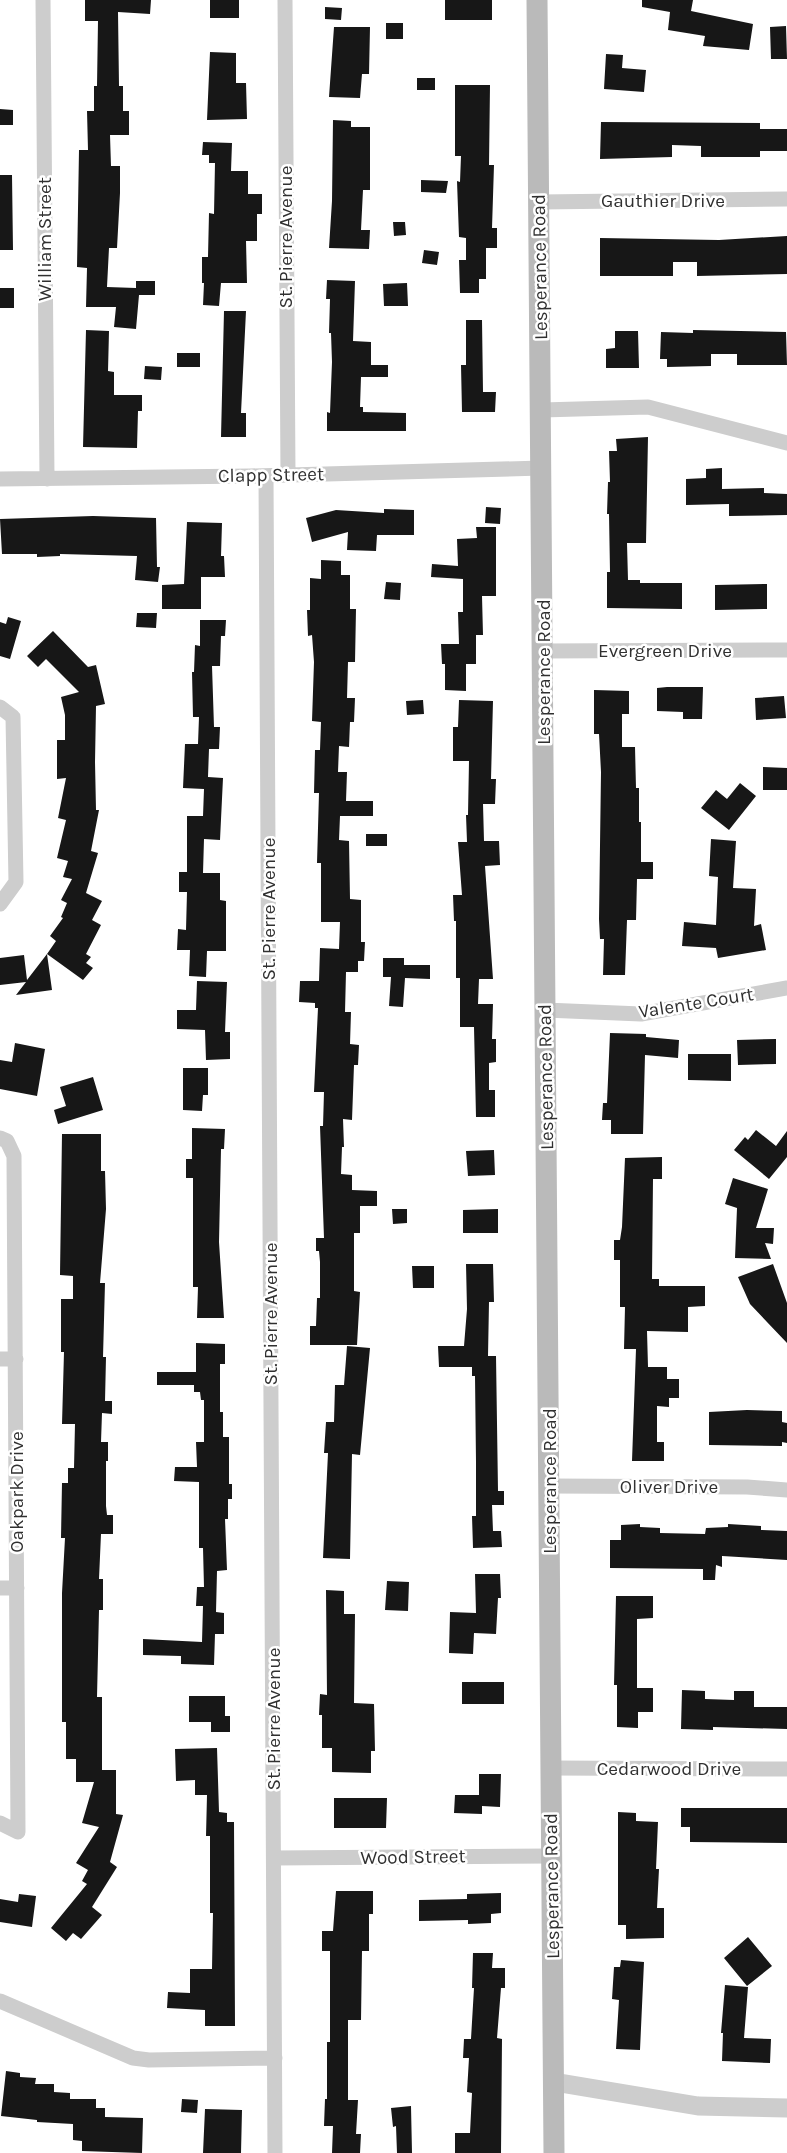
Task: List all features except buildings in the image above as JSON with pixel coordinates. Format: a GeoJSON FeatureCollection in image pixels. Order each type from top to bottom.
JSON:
{"type":"FeatureCollection","features":[{"type":"Feature","properties":{"kind":"main road","name":"Lesperance Road"},"geometry":{"type":"LineString","coordinates":[[537,0],[544,651],[554,2153]]}},
{"type":"Feature","properties":{"kind":"street","name":"William Street"},"geometry":{"type":"LineString","coordinates":[[43,0],[47,479]]}},
{"type":"Feature","properties":{"kind":"street","name":"St. Pierre Avenue"},"geometry":{"type":"LineString","coordinates":[[285,0],[288,475]]}},
{"type":"Feature","properties":{"kind":"street","name":"Gauthier Drive"},"geometry":{"type":"LineString","coordinates":[[540,202],[787,200]]}},
{"type":"Feature","properties":{"kind":"street"},"geometry":{"type":"LineString","coordinates":[[542,410],[648,407],[787,443]]}},
{"type":"Feature","properties":{"kind":"street","name":"Clapp Street"},"geometry":{"type":"LineString","coordinates":[[0,479],[266,476],[542,468]]}},
{"type":"Feature","properties":{"kind":"street","name":"St. Pierre Avenue"},"geometry":{"type":"LineString","coordinates":[[266,476],[275,1858],[275,2153]]}},
{"type":"Feature","properties":{"kind":"street","name":"Evergreen Drive"},"geometry":{"type":"LineString","coordinates":[[544,651],[787,650]]}},
{"type":"Feature","properties":{"kind":"street"},"geometry":{"type":"LineString","coordinates":[[0,707],[13,717],[16,882],[0,904]]}},
{"type":"Feature","properties":{"kind":"street","name":"Valente Court"},"geometry":{"type":"LineString","coordinates":[[545,1010],[641,1014],[787,988]]}},
{"type":"Feature","properties":{"kind":"street","name":"Oakpark Drive"},"geometry":{"type":"LineString","coordinates":[[0,1138],[7,1140],[14,1156],[18,1832],[0,1824]]}},
{"type":"Feature","properties":{"kind":"street"},"geometry":{"type":"LineString","coordinates":[[0,1359],[16,1359]]}},
{"type":"Feature","properties":{"kind":"street","name":"Oliver Drive"},"geometry":{"type":"LineString","coordinates":[[550,1486],[747,1487],[787,1490]]}},
{"type":"Feature","properties":{"kind":"street"},"geometry":{"type":"LineString","coordinates":[[0,1588],[17,1588]]}},
{"type":"Feature","properties":{"kind":"street","name":"Cedarwood Drive"},"geometry":{"type":"LineString","coordinates":[[551,1768],[787,1769]]}},
{"type":"Feature","properties":{"kind":"street","name":"Wood Street"},"geometry":{"type":"LineString","coordinates":[[275,1858],[552,1856]]}},
{"type":"Feature","properties":{"kind":"street"},"geometry":{"type":"LineString","coordinates":[[0,2001],[133,2058],[149,2060],[275,2058]]}},
{"type":"Feature","properties":{"kind":"street"},"geometry":{"type":"LineString","coordinates":[[554,2082],[698,2106],[787,2108]]}}]}
